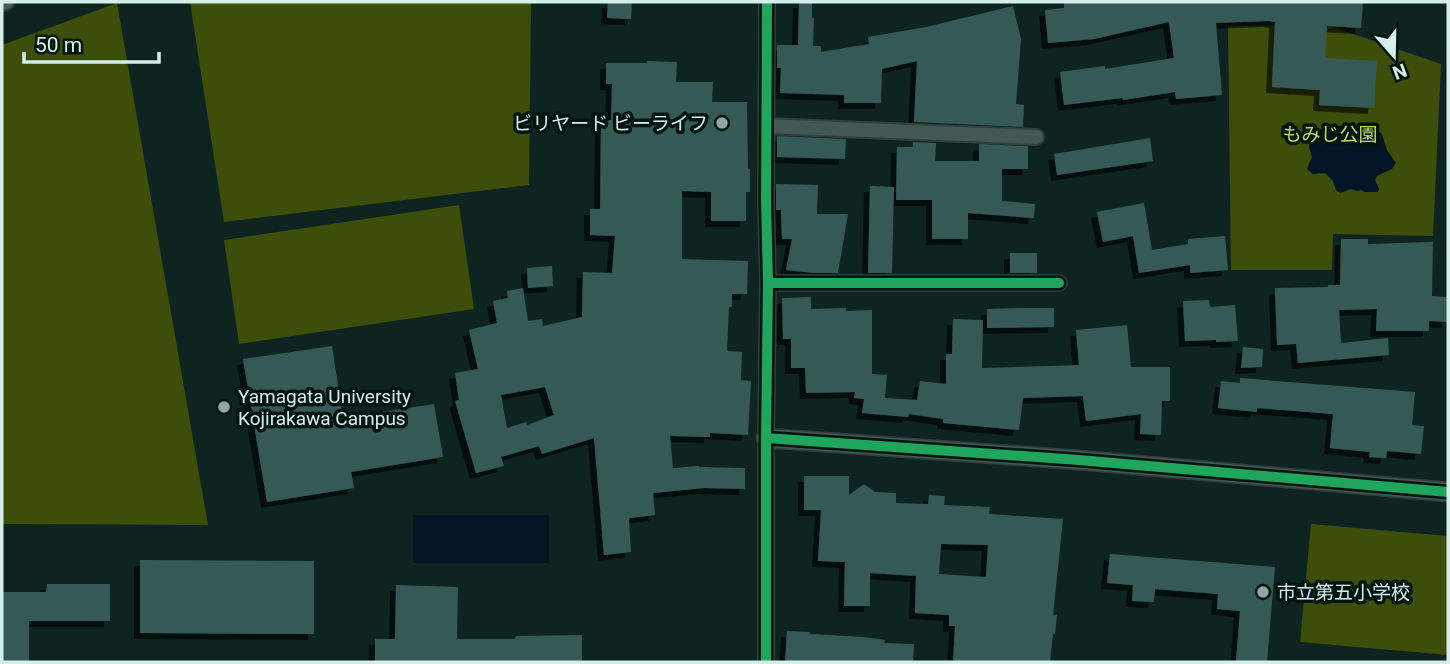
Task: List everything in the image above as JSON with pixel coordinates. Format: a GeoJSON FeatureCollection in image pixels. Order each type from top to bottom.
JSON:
{"type":"FeatureCollection","features":[{"type":"Feature","properties":{"kind":"street"},"geometry":{"type":"LineString","coordinates":[[766,662],[767,2]]}},
{"type":"Feature","properties":{"kind":"street"},"geometry":{"type":"LineString","coordinates":[[767,126],[1037,137]]}},
{"type":"Feature","properties":{"kind":"street"},"geometry":{"type":"LineString","coordinates":[[768,284],[1059,283]]}},
{"type":"Feature","properties":{"kind":"street"},"geometry":{"type":"LineString","coordinates":[[766,438],[1079,460],[1448,492]]}},
{"type":"Feature","properties":{"kind":"green space"},"geometry":{"type":"Polygon","coordinates":[[[190,2],[531,2],[529,185],[224,222],[190,2]]]}},
{"type":"Feature","properties":{"kind":"green space"},"geometry":{"type":"Polygon","coordinates":[[[117,3],[208,525],[2,524],[2,45],[117,3]]]}},
{"type":"Feature","properties":{"kind":"green space","name":"もみじ公園"},"geometry":{"type":"Polygon","coordinates":[[[1327,25],[1441,64],[1433,236],[1333,234],[1332,270],[1231,270],[1228,26],[1327,25]]]}},
{"type":"Feature","properties":{"kind":"green space"},"geometry":{"type":"Polygon","coordinates":[[[459,205],[474,309],[239,344],[224,240],[459,205]]]}},
{"type":"Feature","properties":{"kind":"green space"},"geometry":{"type":"Polygon","coordinates":[[[1311,524],[1448,536],[1448,655],[1300,642],[1311,524]]]}},
{"type":"Feature","properties":{"kind":"water"},"geometry":{"type":"Polygon","coordinates":[[[1327,127],[1363,127],[1382,134],[1387,150],[1396,163],[1392,169],[1377,176],[1375,180],[1378,192],[1351,189],[1340,193],[1325,173],[1313,174],[1307,169],[1312,157],[1309,147],[1311,138],[1327,127]]]}},
{"type":"Feature","properties":{"kind":"water"},"geometry":{"type":"Polygon","coordinates":[[[413,515],[549,515],[549,563],[413,563],[413,515]]]}},
{"type":"Feature","properties":{"kind":"building"},"geometry":{"type":"Polygon","coordinates":[[[608,2],[632,2],[631,19],[607,18],[608,2]]]}},
{"type":"Feature","properties":{"kind":"building"},"geometry":{"type":"Polygon","coordinates":[[[799,2],[812,2],[813,46],[821,46],[821,52],[869,44],[868,37],[926,27],[1013,6],[1021,39],[1016,104],[1024,105],[1023,127],[914,122],[917,61],[882,69],[881,103],[844,103],[844,95],[780,93],[781,68],[777,68],[777,45],[798,45],[799,2]]]}},
{"type":"Feature","properties":{"kind":"building"},"geometry":{"type":"Polygon","coordinates":[[[1064,2],[1363,2],[1361,28],[1327,26],[1325,58],[1377,61],[1374,108],[1319,105],[1320,90],[1272,87],[1275,22],[1269,21],[1216,23],[1222,95],[1176,99],[1175,92],[1064,105],[1060,72],[1105,66],[1105,69],[1174,58],[1169,22],[1094,39],[1048,43],[1045,10],[1064,8],[1064,2]]]}},
{"type":"Feature","properties":{"kind":"building"},"geometry":{"type":"Polygon","coordinates":[[[677,62],[676,82],[713,82],[712,102],[747,102],[750,192],[746,192],[746,221],[711,221],[711,192],[682,191],[682,259],[748,261],[747,294],[732,294],[727,351],[742,352],[741,380],[751,381],[748,435],[710,433],[710,437],[670,436],[673,468],[745,468],[745,489],[704,488],[653,493],[655,515],[629,520],[631,552],[604,555],[594,438],[542,454],[539,446],[501,457],[504,466],[476,473],[455,401],[459,400],[455,373],[478,369],[469,330],[497,323],[493,301],[508,298],[507,291],[523,288],[528,321],[542,319],[543,326],[582,317],[583,272],[612,273],[615,236],[590,235],[590,209],[600,209],[601,120],[611,120],[612,84],[606,84],[606,63],[677,62]],[[545,387],[501,395],[507,428],[526,422],[527,425],[554,415],[545,387]]]}},
{"type":"Feature","properties":{"kind":"building"},"geometry":{"type":"Polygon","coordinates":[[[777,136],[846,139],[845,159],[777,157],[777,136]]]}},
{"type":"Feature","properties":{"kind":"building"},"geometry":{"type":"Polygon","coordinates":[[[1150,138],[1153,161],[1057,175],[1054,154],[1150,138]]]}},
{"type":"Feature","properties":{"kind":"building"},"geometry":{"type":"Polygon","coordinates":[[[913,142],[936,143],[935,161],[979,161],[979,144],[1028,146],[1028,169],[1002,169],[1002,201],[1035,204],[1034,218],[968,213],[968,239],[932,239],[932,200],[896,200],[897,147],[913,147],[913,142]]]}},
{"type":"Feature","properties":{"kind":"building"},"geometry":{"type":"Polygon","coordinates":[[[776,184],[818,185],[817,214],[848,214],[838,273],[786,270],[792,239],[782,239],[781,210],[776,210],[776,184]]]}},
{"type":"Feature","properties":{"kind":"building"},"geometry":{"type":"Polygon","coordinates":[[[870,186],[894,187],[892,273],[868,273],[870,186]]]}},
{"type":"Feature","properties":{"kind":"building"},"geometry":{"type":"Polygon","coordinates":[[[1144,203],[1152,250],[1188,244],[1188,239],[1225,236],[1228,270],[1190,273],[1190,265],[1139,273],[1133,236],[1103,242],[1097,212],[1144,203]]]}},
{"type":"Feature","properties":{"kind":"building"},"geometry":{"type":"Polygon","coordinates":[[[1341,239],[1368,239],[1368,244],[1433,242],[1432,296],[1448,297],[1448,322],[1429,321],[1429,331],[1376,331],[1377,309],[1339,310],[1341,343],[1388,338],[1389,355],[1298,363],[1296,344],[1277,345],[1275,288],[1340,285],[1341,239]]]}},
{"type":"Feature","properties":{"kind":"building"},"geometry":{"type":"Polygon","coordinates":[[[1010,253],[1037,253],[1037,273],[1010,273],[1010,253]]]}},
{"type":"Feature","properties":{"kind":"building"},"geometry":{"type":"Polygon","coordinates":[[[552,266],[553,286],[528,288],[527,268],[552,266]]]}},
{"type":"Feature","properties":{"kind":"building"},"geometry":{"type":"Polygon","coordinates":[[[811,297],[811,309],[872,310],[872,374],[887,375],[885,398],[917,400],[920,381],[946,384],[946,354],[952,354],[953,319],[983,320],[982,368],[1079,365],[1076,330],[1127,325],[1131,367],[1170,367],[1170,401],[1162,401],[1161,435],[1140,434],[1141,414],[1086,421],[1083,396],[1023,398],[1019,430],[943,423],[943,419],[909,414],[908,417],[862,413],[864,399],[854,398],[855,392],[806,393],[805,368],[791,368],[791,339],[783,339],[782,298],[811,297]]]}},
{"type":"Feature","properties":{"kind":"building"},"geometry":{"type":"Polygon","coordinates":[[[1209,300],[1210,307],[1235,305],[1238,341],[1185,341],[1183,301],[1209,300]]]}},
{"type":"Feature","properties":{"kind":"building"},"geometry":{"type":"Polygon","coordinates":[[[1054,308],[1054,327],[987,328],[987,309],[1054,308]]]}},
{"type":"Feature","properties":{"kind":"building"},"geometry":{"type":"Polygon","coordinates":[[[332,346],[343,418],[434,404],[443,457],[351,472],[354,488],[267,502],[243,359],[332,346]]]}},
{"type":"Feature","properties":{"kind":"building"},"geometry":{"type":"Polygon","coordinates":[[[1243,347],[1263,349],[1262,367],[1241,368],[1243,347]]]}},
{"type":"Feature","properties":{"kind":"building"},"geometry":{"type":"Polygon","coordinates":[[[1240,378],[1415,392],[1412,425],[1424,426],[1421,454],[1387,451],[1386,458],[1369,457],[1370,452],[1330,448],[1333,414],[1218,408],[1221,381],[1240,383],[1240,378]]]}},
{"type":"Feature","properties":{"kind":"building"},"geometry":{"type":"Polygon","coordinates":[[[804,476],[849,476],[849,495],[864,484],[875,492],[896,493],[896,503],[928,504],[929,495],[945,496],[944,505],[990,507],[989,514],[1063,519],[1053,615],[1057,615],[1050,662],[953,662],[955,626],[949,626],[949,615],[915,613],[916,576],[870,573],[870,606],[844,606],[845,562],[818,561],[821,510],[804,510],[804,476]],[[941,544],[939,574],[986,577],[988,545],[941,544]]]}},
{"type":"Feature","properties":{"kind":"building"},"geometry":{"type":"Polygon","coordinates":[[[1110,554],[1275,567],[1267,662],[1236,662],[1240,611],[1217,609],[1218,594],[1155,589],[1154,602],[1132,601],[1133,585],[1107,583],[1110,554]]]}},
{"type":"Feature","properties":{"kind":"building"},"geometry":{"type":"Polygon","coordinates":[[[140,560],[314,561],[314,634],[140,633],[140,560]]]}},
{"type":"Feature","properties":{"kind":"building"},"geometry":{"type":"Polygon","coordinates":[[[47,584],[110,584],[110,621],[29,621],[29,662],[2,662],[2,592],[46,592],[47,584]]]}},
{"type":"Feature","properties":{"kind":"building"},"geometry":{"type":"Polygon","coordinates":[[[396,585],[458,587],[457,639],[582,635],[582,662],[375,662],[375,639],[395,639],[396,585]]]}},
{"type":"Feature","properties":{"kind":"building"},"geometry":{"type":"Polygon","coordinates":[[[787,631],[914,644],[913,662],[785,662],[787,631]]]}},
{"type":"Feature","properties":{"kind":"cycle path"},"geometry":{"type":"LineString","coordinates":[[766,662],[767,2]]}},
{"type":"Feature","properties":{"kind":"cycle path"},"geometry":{"type":"LineString","coordinates":[[768,283],[1059,283]]}},
{"type":"Feature","properties":{"kind":"cycle path"},"geometry":{"type":"LineString","coordinates":[[766,438],[1079,460],[1448,492]]}},
{"type":"Feature","properties":{"kind":"place","name":"ビリヤード ビーライフ"},"geometry":{"type":"Point","coordinates":[722,123]}},
{"type":"Feature","properties":{"kind":"place","name":"Yamagata University Kojirakawa Campus"},"geometry":{"type":"Point","coordinates":[224,407]}},
{"type":"Feature","properties":{"kind":"place","name":"市立第五小学校"},"geometry":{"type":"Point","coordinates":[1263,592]}}]}
